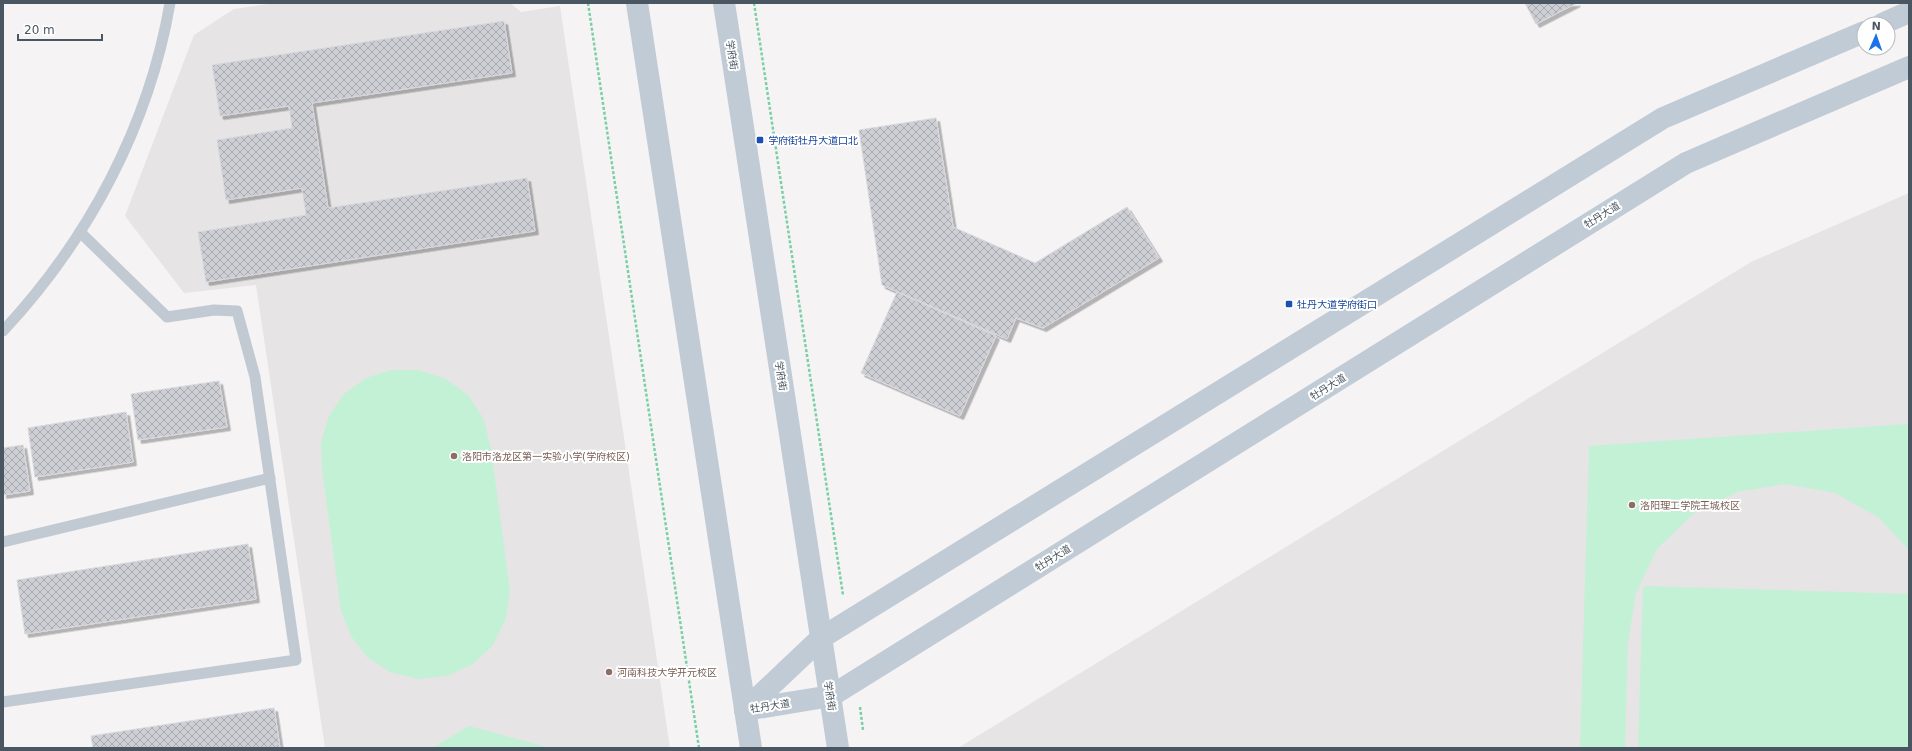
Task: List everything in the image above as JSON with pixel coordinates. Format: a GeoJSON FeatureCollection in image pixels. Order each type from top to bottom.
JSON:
{"type":"FeatureCollection","features":[{"type":"Feature","properties":{"kind":"main road"},"geometry":{"type":"LineString","coordinates":[[637,3],[751,748]]}},
{"type":"Feature","properties":{"kind":"main road","name":"学府街"},"geometry":{"type":"LineString","coordinates":[[724,3],[838,748]]}},
{"type":"Feature","properties":{"kind":"main road"},"geometry":{"type":"LineString","coordinates":[[1896,18],[1909,12]]}},
{"type":"Feature","properties":{"kind":"main road","name":"牡丹大道"},"geometry":{"type":"LineString","coordinates":[[745,710],[821,638],[1663,118],[1856,35]]}},
{"type":"Feature","properties":{"kind":"main road","name":"牡丹大道"},"geometry":{"type":"LineString","coordinates":[[745,710],[831,696],[1686,163],[1909,67]]}},
{"type":"Feature","properties":{"kind":"lane"},"geometry":{"type":"LineString","coordinates":[[3,331],[56,269],[80,232],[114,174],[136,123],[154,71],[170,3]]}},
{"type":"Feature","properties":{"kind":"lane"},"geometry":{"type":"LineString","coordinates":[[3,702],[296,660],[255,377],[237,311],[214,310],[167,317],[80,232]]}},
{"type":"Feature","properties":{"kind":"lane"},"geometry":{"type":"LineString","coordinates":[[3,542],[270,478]]}},
{"type":"Feature","properties":{"kind":"path"},"geometry":{"type":"LineString","coordinates":[[588,3],[699,748]]}},
{"type":"Feature","properties":{"kind":"path"},"geometry":{"type":"LineString","coordinates":[[754,3],[847,622]]}},
{"type":"Feature","properties":{"kind":"path"},"geometry":{"type":"LineString","coordinates":[[856,681],[864,733]]}},
{"type":"Feature","properties":{"kind":"shaded area","name":"洛阳市洛龙区第一实验小学(学府校区)"},"geometry":{"type":"Polygon","coordinates":[[[275,3],[510,3],[521,12],[560,6],[670,748],[325,748],[256,285],[184,293],[125,216],[194,35],[234,9],[275,3]]]}},
{"type":"Feature","properties":{"kind":"shaded area","name":"洛阳理工学院王城校区"},"geometry":{"type":"Polygon","coordinates":[[[1909,193],[1909,748],[958,748],[1751,262],[1909,193]]]}},
{"type":"Feature","properties":{"kind":"green space"},"geometry":{"type":"Polygon","coordinates":[[[391,370],[419,370],[446,379],[469,396],[484,420],[491,449],[510,590],[506,618],[493,645],[473,664],[447,676],[418,679],[390,672],[367,657],[351,636],[341,611],[322,469],[321,442],[329,416],[344,394],[366,378],[391,370]]]}},
{"type":"Feature","properties":{"kind":"green space"},"geometry":{"type":"Polygon","coordinates":[[[1909,424],[1909,550],[1878,517],[1835,493],[1786,484],[1737,492],[1693,514],[1657,549],[1636,593],[1628,642],[1625,748],[1580,748],[1589,446],[1909,424]]]}},
{"type":"Feature","properties":{"kind":"green space"},"geometry":{"type":"Polygon","coordinates":[[[1643,586],[1909,594],[1909,748],[1638,748],[1643,586]]]}},
{"type":"Feature","properties":{"kind":"green space"},"geometry":{"type":"Polygon","coordinates":[[[469,726],[551,748],[432,748],[469,726]]]}},
{"type":"Feature","properties":{"kind":"building"},"geometry":{"type":"Polygon","coordinates":[[[1525,3],[1577,3],[1536,24],[1525,3]]]}},
{"type":"Feature","properties":{"kind":"building"},"geometry":{"type":"Polygon","coordinates":[[[504,21],[512,73],[312,103],[328,208],[527,178],[535,231],[206,282],[198,232],[306,215],[302,188],[226,200],[217,140],[292,128],[289,106],[220,116],[212,65],[504,21]]]}},
{"type":"Feature","properties":{"kind":"building"},"geometry":{"type":"Polygon","coordinates":[[[936,118],[953,227],[1035,263],[1127,207],[1159,258],[1043,328],[1016,318],[1007,339],[882,285],[859,130],[936,118]]]}},
{"type":"Feature","properties":{"kind":"building"},"geometry":{"type":"Polygon","coordinates":[[[897,292],[996,336],[960,416],[861,373],[897,292]]]}},
{"type":"Feature","properties":{"kind":"building"},"geometry":{"type":"Polygon","coordinates":[[[219,381],[227,427],[138,440],[131,394],[219,381]]]}},
{"type":"Feature","properties":{"kind":"building"},"geometry":{"type":"Polygon","coordinates":[[[126,412],[133,462],[35,477],[28,428],[126,412]]]}},
{"type":"Feature","properties":{"kind":"building"},"geometry":{"type":"Polygon","coordinates":[[[23,445],[30,491],[3,495],[3,448],[23,445]]]}},
{"type":"Feature","properties":{"kind":"building"},"geometry":{"type":"Polygon","coordinates":[[[248,544],[256,599],[25,634],[17,580],[248,544]]]}},
{"type":"Feature","properties":{"kind":"building"},"geometry":{"type":"Polygon","coordinates":[[[274,708],[280,748],[93,748],[91,736],[274,708]]]}},
{"type":"Feature","properties":{"kind":"place","name":"学府街牡丹大道口北"},"geometry":{"type":"Point","coordinates":[760,140]}},
{"type":"Feature","properties":{"kind":"place","name":"牡丹大道学府街口"},"geometry":{"type":"Point","coordinates":[1289,304]}},
{"type":"Feature","properties":{"kind":"place","name":"洛阳市洛龙区第一实验小学(学府校区)"},"geometry":{"type":"Point","coordinates":[454,456]}},
{"type":"Feature","properties":{"kind":"place","name":"洛阳理工学院王城校区"},"geometry":{"type":"Point","coordinates":[1632,505]}},
{"type":"Feature","properties":{"kind":"place","name":"河南科技大学开元校区"},"geometry":{"type":"Point","coordinates":[609,672]}}]}
